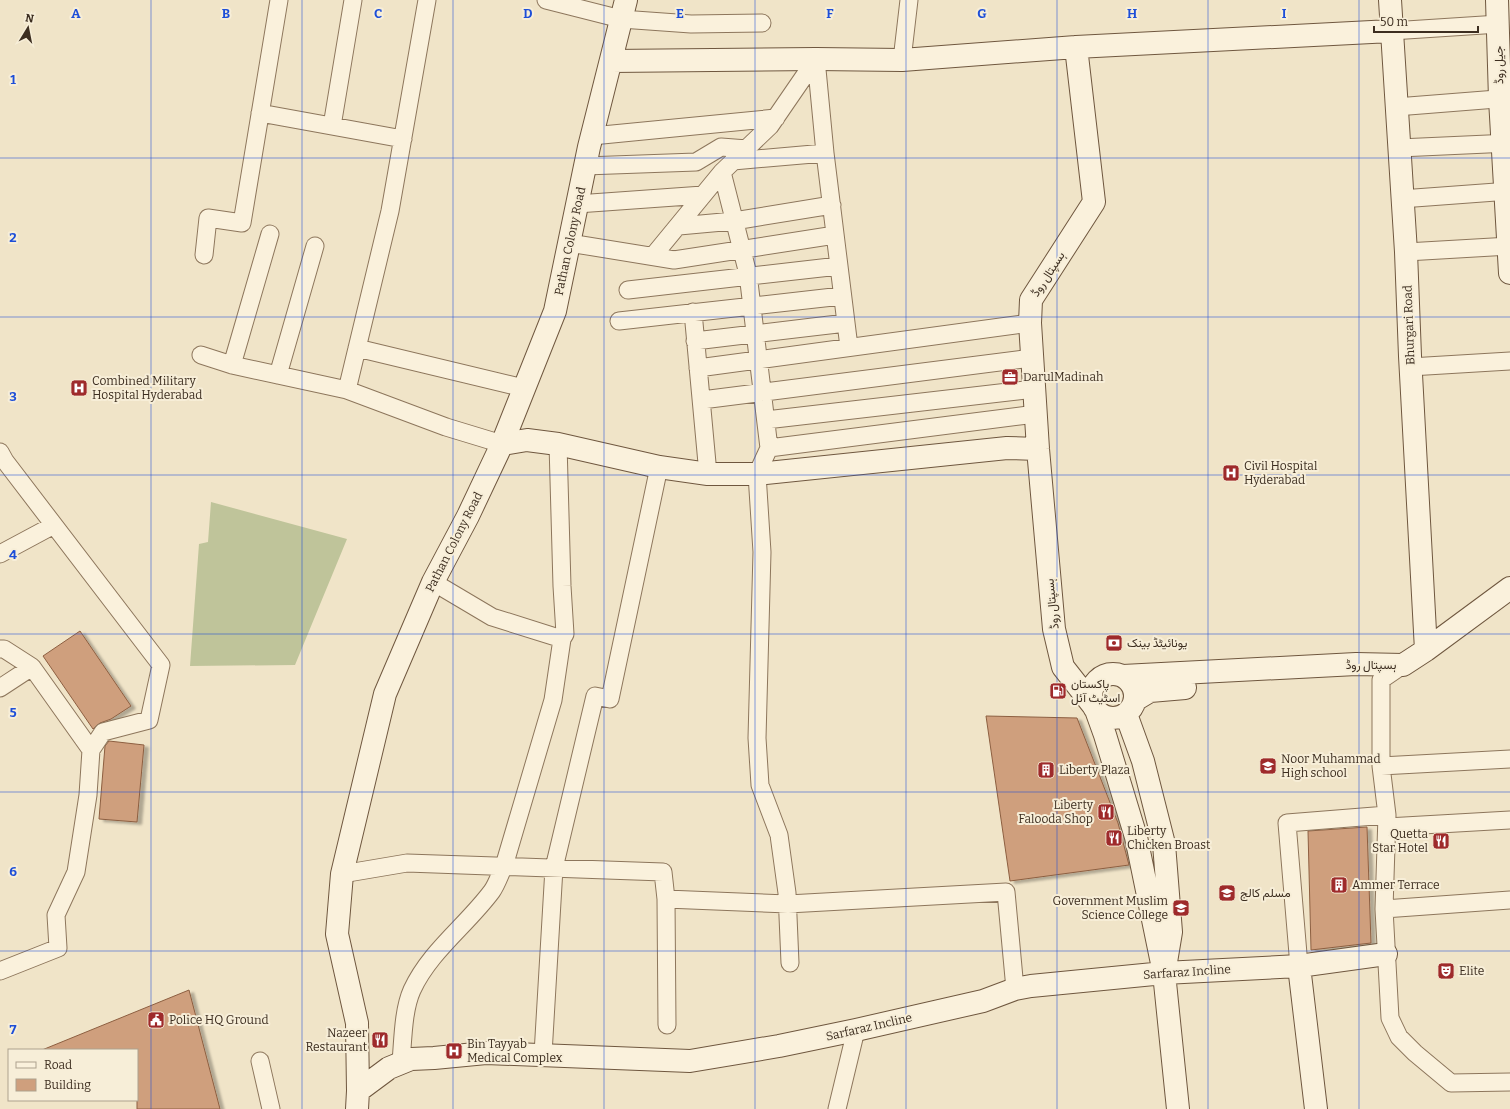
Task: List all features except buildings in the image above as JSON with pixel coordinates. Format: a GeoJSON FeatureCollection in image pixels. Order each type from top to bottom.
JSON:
{"type":"FeatureCollection","features":[{"type":"Feature","properties":{"kind":"street"},"geometry":{"type":"LineString","coordinates":[[204,255],[208,218],[242,223],[279,0]]}},
{"type":"Feature","properties":{"kind":"street"},"geometry":{"type":"LineString","coordinates":[[332,126],[353,0]]}},
{"type":"Feature","properties":{"kind":"street"},"geometry":{"type":"LineString","coordinates":[[347,390],[390,211],[427,0]]}},
{"type":"Feature","properties":{"kind":"street"},"geometry":{"type":"LineString","coordinates":[[546,0],[624,9],[691,24],[762,23]]}},
{"type":"Feature","properties":{"kind":"street"},"geometry":{"type":"LineString","coordinates":[[902,60],[910,0]]}},
{"type":"Feature","properties":{"kind":"street","name":"Bhurgari Road"},"geometry":{"type":"LineString","coordinates":[[1390,0],[1401,198],[1406,252],[1410,367],[1426,650]]}},
{"type":"Feature","properties":{"kind":"street","name":"جیل روڈ"},"geometry":{"type":"LineString","coordinates":[[1497,0],[1505,98],[1510,273]]}},
{"type":"Feature","properties":{"kind":"street","name":"Pathan Colony Road"},"geometry":{"type":"LineString","coordinates":[[357,1100],[356,1023],[337,934],[342,874],[385,694],[433,582],[468,516],[502,444],[555,311],[585,166],[624,9]]}},
{"type":"Feature","properties":{"kind":"street"},"geometry":{"type":"LineString","coordinates":[[611,61],[816,59],[902,60],[1076,47],[1499,24]]}},
{"type":"Feature","properties":{"kind":"street","name":"ہسپتال روڈ"},"geometry":{"type":"LineString","coordinates":[[1076,47],[1094,202],[1031,300],[1030,322],[1038,449],[1054,629],[1058,652],[1063,667],[1094,707]]}},
{"type":"Feature","properties":{"kind":"street"},"geometry":{"type":"LineString","coordinates":[[653,256],[728,167],[770,126],[816,59]]}},
{"type":"Feature","properties":{"kind":"street"},"geometry":{"type":"LineString","coordinates":[[816,59],[825,153],[849,347]]}},
{"type":"Feature","properties":{"kind":"street"},"geometry":{"type":"LineString","coordinates":[[1396,107],[1505,98]]}},
{"type":"Feature","properties":{"kind":"street"},"geometry":{"type":"LineString","coordinates":[[260,113],[403,138]]}},
{"type":"Feature","properties":{"kind":"street"},"geometry":{"type":"LineString","coordinates":[[592,136],[776,118]]}},
{"type":"Feature","properties":{"kind":"street"},"geometry":{"type":"LineString","coordinates":[[1399,148],[1506,143]]}},
{"type":"Feature","properties":{"kind":"street"},"geometry":{"type":"LineString","coordinates":[[585,166],[696,162],[721,147],[747,149]]}},
{"type":"Feature","properties":{"kind":"street"},"geometry":{"type":"LineString","coordinates":[[728,167],[825,153]]}},
{"type":"Feature","properties":{"kind":"street"},"geometry":{"type":"LineString","coordinates":[[728,167],[734,221],[748,276],[769,448],[756,474],[762,552],[758,738],[760,785],[780,835],[788,904],[790,963]]}},
{"type":"Feature","properties":{"kind":"street"},"geometry":{"type":"LineString","coordinates":[[1401,198],[1508,191]]}},
{"type":"Feature","properties":{"kind":"street"},"geometry":{"type":"LineString","coordinates":[[577,204],[703,195]]}},
{"type":"Feature","properties":{"kind":"street"},"geometry":{"type":"LineString","coordinates":[[679,226],[734,221],[832,206]]}},
{"type":"Feature","properties":{"kind":"street"},"geometry":{"type":"LineString","coordinates":[[232,364],[270,234]]}},
{"type":"Feature","properties":{"kind":"street"},"geometry":{"type":"LineString","coordinates":[[569,243],[674,260],[835,235]]}},
{"type":"Feature","properties":{"kind":"street"},"geometry":{"type":"LineString","coordinates":[[278,375],[315,246]]}},
{"type":"Feature","properties":{"kind":"street"},"geometry":{"type":"LineString","coordinates":[[1406,252],[1509,246]]}},
{"type":"Feature","properties":{"kind":"street"},"geometry":{"type":"LineString","coordinates":[[628,290],[839,266]]}},
{"type":"Feature","properties":{"kind":"street"},"geometry":{"type":"LineString","coordinates":[[619,321],[842,296]]}},
{"type":"Feature","properties":{"kind":"street"},"geometry":{"type":"LineString","coordinates":[[693,312],[708,474]]}},
{"type":"Feature","properties":{"kind":"street"},"geometry":{"type":"LineString","coordinates":[[698,368],[1030,322]]}},
{"type":"Feature","properties":{"kind":"street"},"geometry":{"type":"LineString","coordinates":[[695,341],[846,323]]}},
{"type":"Feature","properties":{"kind":"street"},"geometry":{"type":"LineString","coordinates":[[357,348],[524,388]]}},
{"type":"Feature","properties":{"kind":"street"},"geometry":{"type":"LineString","coordinates":[[201,355],[232,364],[347,390],[446,427],[502,444],[527,440],[558,444],[659,467],[708,474],[756,474],[1007,448],[1038,449]]}},
{"type":"Feature","properties":{"kind":"street"},"geometry":{"type":"LineString","coordinates":[[702,400],[1032,358]]}},
{"type":"Feature","properties":{"kind":"street"},"geometry":{"type":"LineString","coordinates":[[1410,367],[1510,361]]}},
{"type":"Feature","properties":{"kind":"street"},"geometry":{"type":"LineString","coordinates":[[766,420],[1034,389]]}},
{"type":"Feature","properties":{"kind":"street"},"geometry":{"type":"LineString","coordinates":[[769,448],[1036,414]]}},
{"type":"Feature","properties":{"kind":"street"},"geometry":{"type":"LineString","coordinates":[[401,1062],[406,1012],[412,990],[432,959],[493,890],[504,866],[553,700],[562,639],[565,634],[562,586],[558,444]]}},
{"type":"Feature","properties":{"kind":"street"},"geometry":{"type":"LineString","coordinates":[[0,452],[161,665],[148,720],[103,732],[91,750],[88,795],[76,872],[56,916],[58,948],[0,971]]}},
{"type":"Feature","properties":{"kind":"street"},"geometry":{"type":"LineString","coordinates":[[543,1054],[554,868],[595,696],[610,699],[659,467]]}},
{"type":"Feature","properties":{"kind":"street"},"geometry":{"type":"LineString","coordinates":[[0,554],[54,525]]}},
{"type":"Feature","properties":{"kind":"street"},"geometry":{"type":"LineString","coordinates":[[433,582],[492,617],[562,639]]}},
{"type":"Feature","properties":{"kind":"street"},"geometry":{"type":"LineString","coordinates":[[1510,588],[1426,650],[1381,680],[1381,766],[1387,821],[1384,909],[1390,1018],[1399,1037],[1450,1083],[1510,1082]]}},
{"type":"Feature","properties":{"kind":"street"},"geometry":{"type":"LineString","coordinates":[[0,649],[4,649],[32,667],[91,750]]}},
{"type":"Feature","properties":{"kind":"street","name":"ہسپتال روڈ"},"geometry":{"type":"LineString","coordinates":[[1058,652],[1066,665],[1073,670],[1100,677]]}},
{"type":"Feature","properties":{"kind":"street","name":"ہسپتال روڈ"},"geometry":{"type":"LineString","coordinates":[[1123,676],[1356,664],[1403,664]]}},
{"type":"Feature","properties":{"kind":"street"},"geometry":{"type":"LineString","coordinates":[[0,688],[32,667]]}},
{"type":"Feature","properties":{"kind":"street"},"geometry":{"type":"LineString","coordinates":[[1164,973],[1171,932],[1164,844],[1131,707],[1133,686],[1123,676],[1111,674],[1100,677],[1096,681],[1091,692],[1094,707],[1106,735],[1136,837],[1164,973],[1178,1109]]}},
{"type":"Feature","properties":{"kind":"street","name":"ہسپتال روڈ"},"geometry":{"type":"LineString","coordinates":[[1131,707],[1145,693],[1157,690],[1358,677],[1381,680]]}},
{"type":"Feature","properties":{"kind":"street"},"geometry":{"type":"LineString","coordinates":[[1094,707],[1101,715],[1114,718],[1131,707]]}},
{"type":"Feature","properties":{"kind":"street"},"geometry":{"type":"LineString","coordinates":[[1381,766],[1510,759]]}},
{"type":"Feature","properties":{"kind":"street"},"geometry":{"type":"LineString","coordinates":[[1316,1109],[1299,966],[1287,823],[1510,820]]}},
{"type":"Feature","properties":{"kind":"street"},"geometry":{"type":"LineString","coordinates":[[342,874],[407,863],[663,872],[666,899],[666,1025]]}},
{"type":"Feature","properties":{"kind":"street"},"geometry":{"type":"LineString","coordinates":[[666,899],[788,904],[1006,892],[1015,989]]}},
{"type":"Feature","properties":{"kind":"street"},"geometry":{"type":"LineString","coordinates":[[1384,909],[1510,900]]}},
{"type":"Feature","properties":{"kind":"street","name":"Sarfaraz Incline"},"geometry":{"type":"LineString","coordinates":[[357,1100],[388,1068],[410,1059],[486,1053],[543,1054],[690,1061],[779,1046],[856,1030],[982,1001],[1015,989],[1082,980],[1164,973],[1299,966],[1386,954]]}},
{"type":"Feature","properties":{"kind":"street"},"geometry":{"type":"LineString","coordinates":[[837,1109],[856,1030]]}},
{"type":"Feature","properties":{"kind":"street"},"geometry":{"type":"LineString","coordinates":[[260,1061],[271,1109]]}},
{"type":"Feature","properties":{"kind":"green space"},"geometry":{"type":"Polygon","coordinates":[[[211,502],[347,539],[295,665],[190,666],[199,544],[208,542],[211,502]]]}},
{"type":"Feature","properties":{"kind":"place","name":"DarulMadinah"},"geometry":{"type":"Point","coordinates":[1010,377]}},
{"type":"Feature","properties":{"kind":"place","name":"Combined Military Hospital Hyderabad"},"geometry":{"type":"Point","coordinates":[79,388]}},
{"type":"Feature","properties":{"kind":"place","name":"Civil Hospital Hyderabad"},"geometry":{"type":"Point","coordinates":[1231,473]}},
{"type":"Feature","properties":{"kind":"place","name":"یونائیٹڈ بینک"},"geometry":{"type":"Point","coordinates":[1114,643]}},
{"type":"Feature","properties":{"kind":"place","name":"پاکستان اسٹیٹ آئل"},"geometry":{"type":"Point","coordinates":[1058,691]}},
{"type":"Feature","properties":{"kind":"place","name":"Noor Muhammad High school"},"geometry":{"type":"Point","coordinates":[1268,766]}},
{"type":"Feature","properties":{"kind":"place","name":"Liberty Plaza"},"geometry":{"type":"Point","coordinates":[1046,770]}},
{"type":"Feature","properties":{"kind":"place","name":"Liberty Falooda Shop"},"geometry":{"type":"Point","coordinates":[1106,812]}},
{"type":"Feature","properties":{"kind":"place","name":"Liberty Chicken Broast"},"geometry":{"type":"Point","coordinates":[1114,838]}},
{"type":"Feature","properties":{"kind":"place","name":"Quetta Star Hotel"},"geometry":{"type":"Point","coordinates":[1441,841]}},
{"type":"Feature","properties":{"kind":"place","name":"Ammer Terrace"},"geometry":{"type":"Point","coordinates":[1339,885]}},
{"type":"Feature","properties":{"kind":"place","name":"مسلم کالج"},"geometry":{"type":"Point","coordinates":[1227,893]}},
{"type":"Feature","properties":{"kind":"place","name":"Government Muslim Science College"},"geometry":{"type":"Point","coordinates":[1181,908]}},
{"type":"Feature","properties":{"kind":"place","name":"Elite"},"geometry":{"type":"Point","coordinates":[1446,971]}},
{"type":"Feature","properties":{"kind":"place","name":"Police HQ Ground"},"geometry":{"type":"Point","coordinates":[156,1020]}},
{"type":"Feature","properties":{"kind":"place","name":"Nazeer Restaurant"},"geometry":{"type":"Point","coordinates":[380,1040]}},
{"type":"Feature","properties":{"kind":"place","name":"Bin Tayyab Medical Complex"},"geometry":{"type":"Point","coordinates":[454,1051]}}]}
